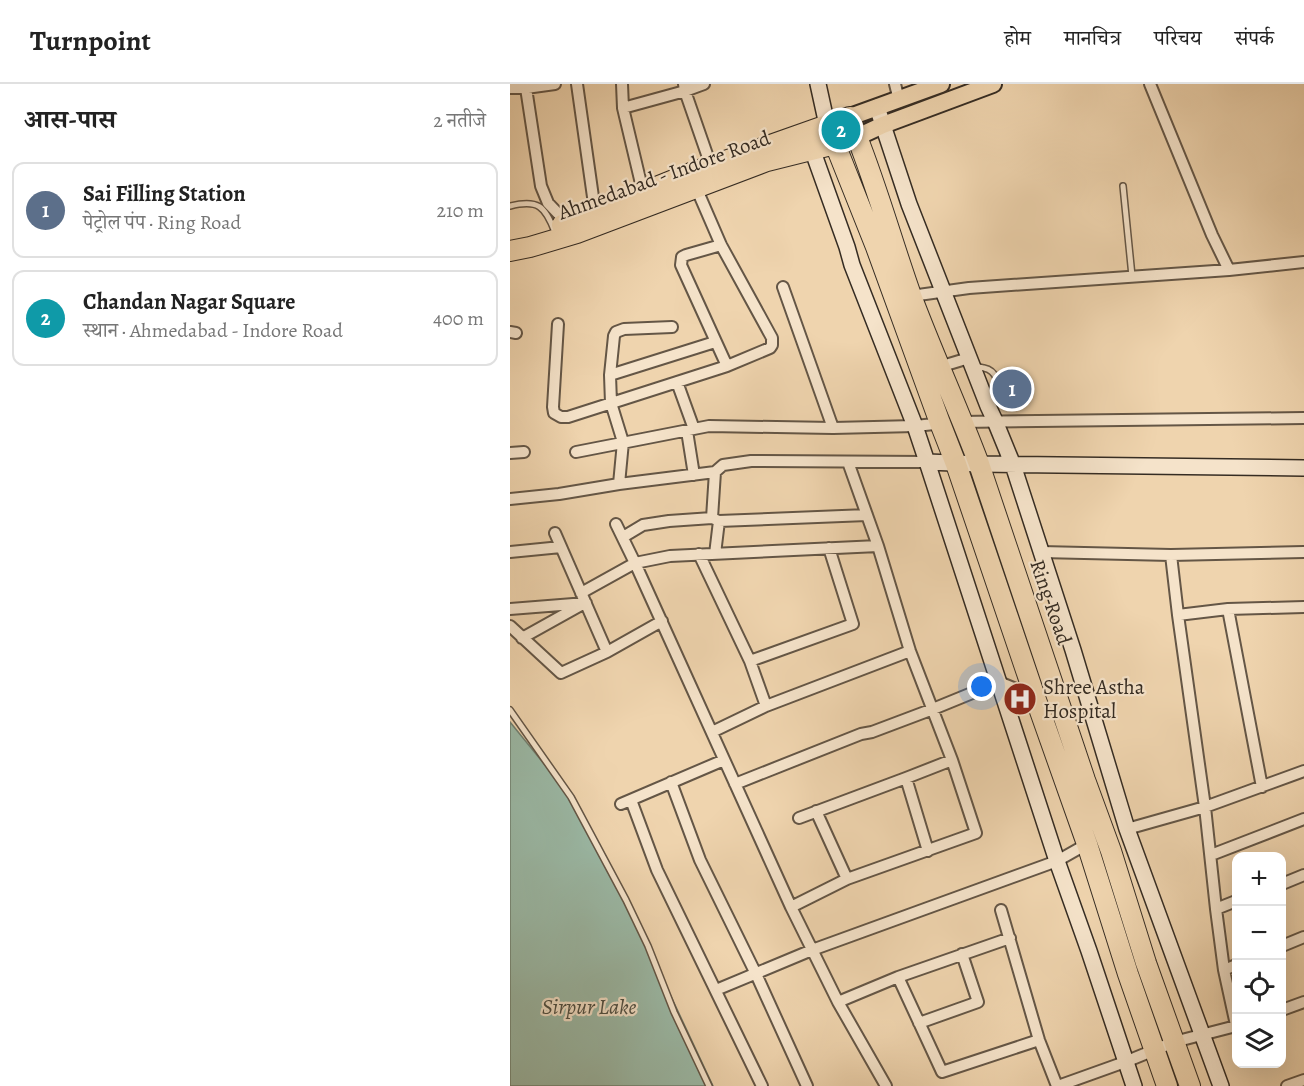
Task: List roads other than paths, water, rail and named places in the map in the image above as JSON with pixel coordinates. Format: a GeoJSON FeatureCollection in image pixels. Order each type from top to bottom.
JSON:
{"type":"FeatureCollection","features":[{"type":"Feature","properties":{"kind":"highway","name":"Ahmedabad - Indore Road"},"geometry":{"type":"LineString","coordinates":[[510,250],[530,247],[563,231],[694,180],[711,166],[850,117]]}},
{"type":"Feature","properties":{"kind":"highway","name":"Ring Road"},"geometry":{"type":"LineString","coordinates":[[850,117],[911,296],[979,464],[1111,851],[1146,963],[1190,1086]]}},
{"type":"Feature","properties":{"kind":"highway"},"geometry":{"type":"LineString","coordinates":[[827,125],[876,248],[956,464],[1087,844],[1128,974],[1167,1086]]}},
{"type":"Feature","properties":{"kind":"highway","name":"Ahmedabad - Indore Road"},"geometry":{"type":"LineString","coordinates":[[510,238],[563,231],[595,211],[643,192],[857,137]]}},
{"type":"Feature","properties":{"kind":"main road"},"geometry":{"type":"LineString","coordinates":[[850,117],[877,107],[897,92],[941,84]]}},
{"type":"Feature","properties":{"kind":"main road"},"geometry":{"type":"LineString","coordinates":[[857,137],[993,84]]}},
{"type":"Feature","properties":{"kind":"street"},"geometry":{"type":"LineString","coordinates":[[510,88],[555,84]]}},
{"type":"Feature","properties":{"kind":"street"},"geometry":{"type":"LineString","coordinates":[[577,84],[595,211]]}},
{"type":"Feature","properties":{"kind":"street"},"geometry":{"type":"LineString","coordinates":[[622,84],[623,108],[643,192]]}},
{"type":"Feature","properties":{"kind":"street"},"geometry":{"type":"LineString","coordinates":[[623,108],[704,84]]}},
{"type":"Feature","properties":{"kind":"street"},"geometry":{"type":"LineString","coordinates":[[818,84],[827,125]]}},
{"type":"Feature","properties":{"kind":"street"},"geometry":{"type":"LineString","coordinates":[[1150,84],[1203,214],[1229,270]]}},
{"type":"Feature","properties":{"kind":"street"},"geometry":{"type":"LineString","coordinates":[[526,88],[541,186],[563,231]]}},
{"type":"Feature","properties":{"kind":"street"},"geometry":{"type":"LineString","coordinates":[[685,88],[711,166]]}},
{"type":"Feature","properties":{"kind":"street"},"geometry":{"type":"LineString","coordinates":[[877,107],[909,204],[987,406],[1013,465],[1073,650],[1127,829],[1221,1086]]}},
{"type":"Feature","properties":{"kind":"street"},"geometry":{"type":"LineString","coordinates":[[812,149],[852,265],[915,426],[1057,861],[1134,1086]]}},
{"type":"Feature","properties":{"kind":"street"},"geometry":{"type":"LineString","coordinates":[[558,324],[553,400],[554,413],[561,417],[727,366],[770,348],[773,341],[722,245],[694,180]]}},
{"type":"Feature","properties":{"kind":"street"},"geometry":{"type":"LineString","coordinates":[[722,245],[686,255],[681,261],[684,273],[727,366]]}},
{"type":"Feature","properties":{"kind":"street"},"geometry":{"type":"LineString","coordinates":[[911,296],[969,288],[1229,270],[1304,262]]}},
{"type":"Feature","properties":{"kind":"street"},"geometry":{"type":"LineString","coordinates":[[783,287],[833,428]]}},
{"type":"Feature","properties":{"kind":"street"},"geometry":{"type":"LineString","coordinates":[[619,484],[623,442],[611,403],[610,375],[614,336],[616,332],[624,329],[672,327]]}},
{"type":"Feature","properties":{"kind":"street"},"geometry":{"type":"LineString","coordinates":[[610,375],[715,342]]}},
{"type":"Feature","properties":{"kind":"street"},"geometry":{"type":"LineString","coordinates":[[939,367],[971,362]]}},
{"type":"Feature","properties":{"kind":"street"},"geometry":{"type":"LineString","coordinates":[[677,382],[690,430],[694,475]]}},
{"type":"Feature","properties":{"kind":"street"},"geometry":{"type":"LineString","coordinates":[[576,452],[709,426],[833,428],[995,421],[1304,418]]}},
{"type":"Feature","properties":{"kind":"street"},"geometry":{"type":"LineString","coordinates":[[510,453],[524,452]]}},
{"type":"Feature","properties":{"kind":"street"},"geometry":{"type":"LineString","coordinates":[[510,499],[715,472],[723,465],[751,461],[1304,468]]}},
{"type":"Feature","properties":{"kind":"street"},"geometry":{"type":"LineString","coordinates":[[791,907],[847,879],[976,833],[952,760],[910,651],[878,546],[848,462]]}},
{"type":"Feature","properties":{"kind":"street"},"geometry":{"type":"LineString","coordinates":[[715,472],[715,554]]}},
{"type":"Feature","properties":{"kind":"street"},"geometry":{"type":"LineString","coordinates":[[622,537],[643,525],[669,521],[867,515]]}},
{"type":"Feature","properties":{"kind":"street"},"geometry":{"type":"LineString","coordinates":[[616,524],[791,907],[838,1002],[886,1086]]}},
{"type":"Feature","properties":{"kind":"street"},"geometry":{"type":"LineString","coordinates":[[555,533],[608,652]]}},
{"type":"Feature","properties":{"kind":"street"},"geometry":{"type":"LineString","coordinates":[[522,638],[635,563],[670,556],[878,546]]}},
{"type":"Feature","properties":{"kind":"street"},"geometry":{"type":"LineString","coordinates":[[510,552],[561,548]]}},
{"type":"Feature","properties":{"kind":"street"},"geometry":{"type":"LineString","coordinates":[[750,661],[853,624],[829,548]]}},
{"type":"Feature","properties":{"kind":"street"},"geometry":{"type":"LineString","coordinates":[[1041,552],[1171,555],[1304,552]]}},
{"type":"Feature","properties":{"kind":"street"},"geometry":{"type":"LineString","coordinates":[[699,554],[750,661],[766,706]]}},
{"type":"Feature","properties":{"kind":"street"},"geometry":{"type":"LineString","coordinates":[[1171,555],[1205,807],[1224,970],[1234,1014]]}},
{"type":"Feature","properties":{"kind":"street"},"geometry":{"type":"LineString","coordinates":[[510,609],[583,598]]}},
{"type":"Feature","properties":{"kind":"street"},"geometry":{"type":"LineString","coordinates":[[1178,615],[1228,609],[1304,607]]}},
{"type":"Feature","properties":{"kind":"street"},"geometry":{"type":"LineString","coordinates":[[1228,609],[1262,787]]}},
{"type":"Feature","properties":{"kind":"street"},"geometry":{"type":"LineString","coordinates":[[510,626],[561,673],[608,652],[662,621]]}},
{"type":"Feature","properties":{"kind":"street"},"geometry":{"type":"LineString","coordinates":[[712,732],[766,706],[910,651]]}},
{"type":"Feature","properties":{"kind":"street"},"geometry":{"type":"LineString","coordinates":[[735,784],[999,682],[1035,697]]}},
{"type":"Feature","properties":{"kind":"street"},"geometry":{"type":"LineString","coordinates":[[724,760],[626,802],[762,1086]]}},
{"type":"Feature","properties":{"kind":"street"},"geometry":{"type":"LineString","coordinates":[[799,818],[952,760]]}},
{"type":"Feature","properties":{"kind":"street"},"geometry":{"type":"LineString","coordinates":[[1127,829],[1205,807],[1304,771]]}},
{"type":"Feature","properties":{"kind":"street"},"geometry":{"type":"LineString","coordinates":[[906,778],[928,851]]}},
{"type":"Feature","properties":{"kind":"street"},"geometry":{"type":"LineString","coordinates":[[671,782],[700,861],[756,974],[807,1086]]}},
{"type":"Feature","properties":{"kind":"street"},"geometry":{"type":"LineString","coordinates":[[816,811],[847,879]]}},
{"type":"Feature","properties":{"kind":"street"},"geometry":{"type":"LineString","coordinates":[[1211,855],[1304,819]]}},
{"type":"Feature","properties":{"kind":"street"},"geometry":{"type":"LineString","coordinates":[[716,990],[812,950],[1057,861],[1087,844]]}},
{"type":"Feature","properties":{"kind":"street"},"geometry":{"type":"LineString","coordinates":[[1286,882],[1304,875]]}},
{"type":"Feature","properties":{"kind":"street"},"geometry":{"type":"LineString","coordinates":[[1216,909],[1232,903]]}},
{"type":"Feature","properties":{"kind":"street"},"geometry":{"type":"LineString","coordinates":[[1001,910],[1039,1040],[1057,1086],[1174,1042],[1232,1026]]}},
{"type":"Feature","properties":{"kind":"street"},"geometry":{"type":"LineString","coordinates":[[1286,944],[1304,937]]}},
{"type":"Feature","properties":{"kind":"street"},"geometry":{"type":"LineString","coordinates":[[838,1002],[898,977],[1010,938]]}},
{"type":"Feature","properties":{"kind":"street"},"geometry":{"type":"LineString","coordinates":[[919,1023],[978,1002],[962,954]]}},
{"type":"Feature","properties":{"kind":"street"},"geometry":{"type":"LineString","coordinates":[[1224,970],[1232,966]]}},
{"type":"Feature","properties":{"kind":"street"},"geometry":{"type":"LineString","coordinates":[[898,977],[942,1072],[1039,1040]]}},
{"type":"Feature","properties":{"kind":"street"},"geometry":{"type":"LineString","coordinates":[[1286,1008],[1304,1002]]}},
{"type":"Feature","properties":{"kind":"lane"},"geometry":{"type":"LineString","coordinates":[[1123,186],[1132,276]]}},
{"type":"Feature","properties":{"kind":"lane"},"geometry":{"type":"LineString","coordinates":[[510,206],[526,202],[534,204],[542,208],[563,231]]}},
{"type":"Feature","properties":{"kind":"lane"},"geometry":{"type":"LineString","coordinates":[[510,710],[571,797],[626,900],[648,946],[674,1012],[709,1086]]}},
{"type":"Feature","properties":{"kind":"water","name":"Sirpur Lake"},"geometry":{"type":"Polygon","coordinates":[[[510,722],[562,786],[608,862],[713,1086],[510,1086],[510,722]]]}},
{"type":"Feature","properties":{"kind":"place","name":"Chandan Nagar Square"},"geometry":{"type":"Point","coordinates":[841,130]}},
{"type":"Feature","properties":{"kind":"place","name":"Sai Filling Station"},"geometry":{"type":"Point","coordinates":[1012,389]}},
{"type":"Feature","properties":{"kind":"place","name":"Shree Astha Hospital"},"geometry":{"type":"Point","coordinates":[1020,699]}}]}
